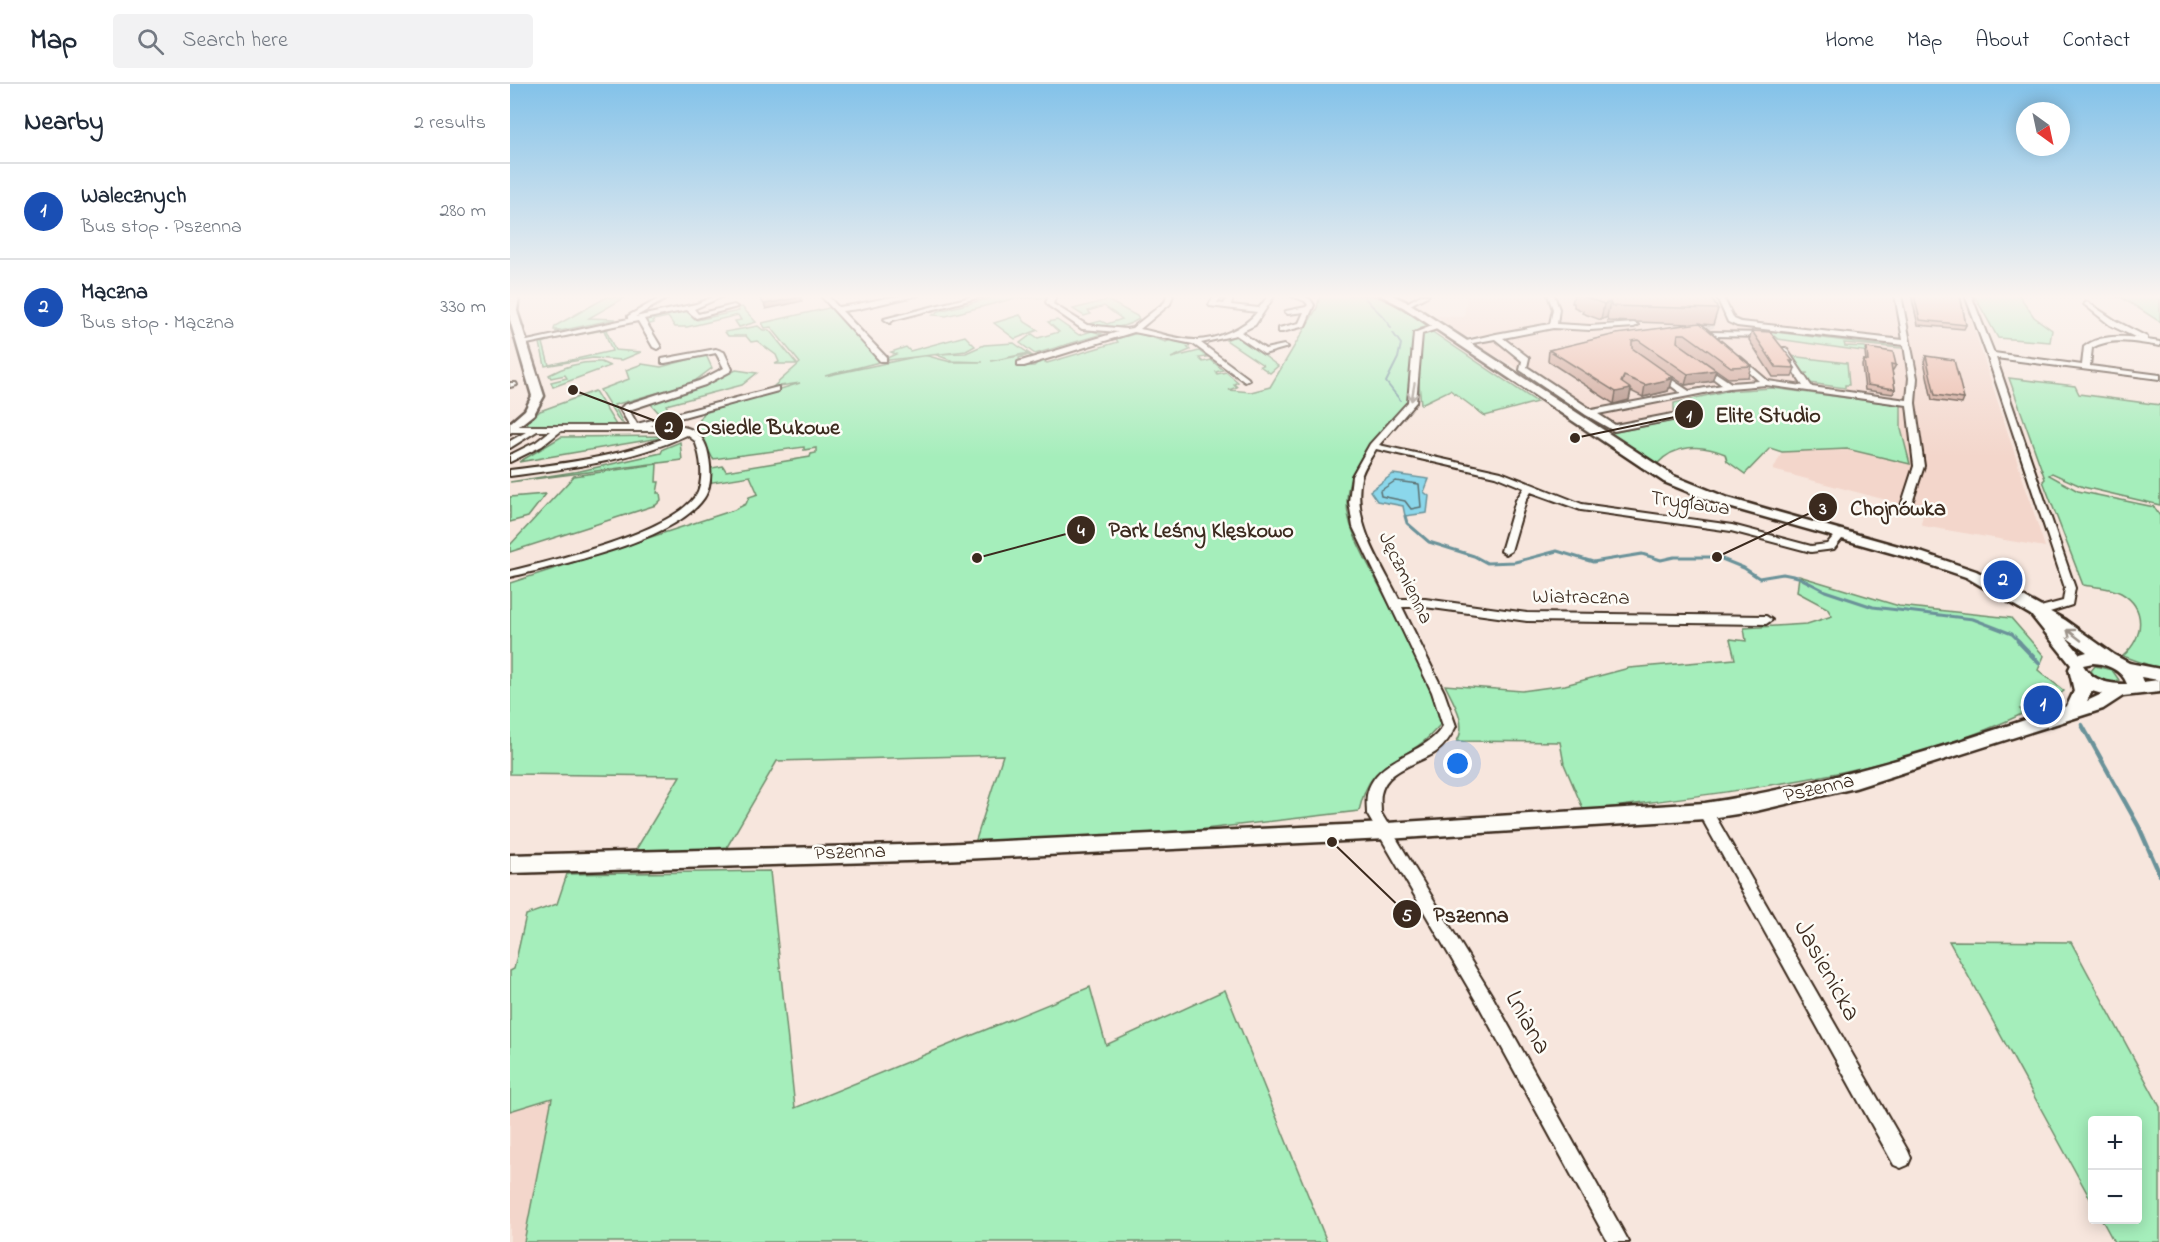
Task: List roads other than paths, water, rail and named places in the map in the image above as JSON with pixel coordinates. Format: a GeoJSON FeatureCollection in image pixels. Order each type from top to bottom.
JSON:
{"type":"FeatureCollection","features":[{"type":"Feature","properties":{"kind":"street"},"geometry":{"type":"LineString","coordinates":[[510,429],[530,411],[538,398],[524,349]]}},
{"type":"Feature","properties":{"kind":"street"},"geometry":{"type":"LineString","coordinates":[[874,349],[883,359]]}},
{"type":"Feature","properties":{"kind":"street"},"geometry":{"type":"LineString","coordinates":[[1021,364],[1071,349]]}},
{"type":"Feature","properties":{"kind":"street"},"geometry":{"type":"LineString","coordinates":[[1204,349],[1245,380]]}},
{"type":"Feature","properties":{"kind":"street"},"geometry":{"type":"LineString","coordinates":[[1260,349],[1264,352],[1276,349]]}},
{"type":"Feature","properties":{"kind":"street","name":"Jęczmienna"},"geometry":{"type":"LineString","coordinates":[[1387,831],[1374,814],[1373,795],[1377,783],[1392,769],[1440,741],[1450,726],[1449,718],[1396,603],[1358,527],[1354,508],[1357,476],[1373,446],[1412,402],[1417,349]]}},
{"type":"Feature","properties":{"kind":"street"},"geometry":{"type":"LineString","coordinates":[[1471,349],[1651,468],[1694,490],[1961,570],[2002,589],[2059,624],[2134,677],[2125,690]]}},
{"type":"Feature","properties":{"kind":"street"},"geometry":{"type":"LineString","coordinates":[[1512,349],[1526,360],[1519,366],[1614,428]]}},
{"type":"Feature","properties":{"kind":"street"},"geometry":{"type":"LineString","coordinates":[[1782,349],[1809,387]]}},
{"type":"Feature","properties":{"kind":"street"},"geometry":{"type":"LineString","coordinates":[[1906,506],[1919,466],[1911,403],[1913,378],[1908,349]]}},
{"type":"Feature","properties":{"kind":"street"},"geometry":{"type":"LineString","coordinates":[[1989,349],[2070,588],[2068,603],[2037,612]]}},
{"type":"Feature","properties":{"kind":"street"},"geometry":{"type":"LineString","coordinates":[[2086,367],[2088,349]]}},
{"type":"Feature","properties":{"kind":"street"},"geometry":{"type":"LineString","coordinates":[[1730,350],[1766,383]]}},
{"type":"Feature","properties":{"kind":"street"},"geometry":{"type":"LineString","coordinates":[[635,427],[624,409],[627,407],[702,383],[728,369],[720,352],[716,351],[665,361]]}},
{"type":"Feature","properties":{"kind":"street"},"geometry":{"type":"LineString","coordinates":[[1991,355],[2160,377]]}},
{"type":"Feature","properties":{"kind":"street"},"geometry":{"type":"LineString","coordinates":[[1693,360],[1729,386]]}},
{"type":"Feature","properties":{"kind":"street"},"geometry":{"type":"LineString","coordinates":[[1655,370],[1688,394]]}},
{"type":"Feature","properties":{"kind":"street"},"geometry":{"type":"LineString","coordinates":[[1590,413],[1729,386],[1766,383],[1809,387],[1911,403]]}},
{"type":"Feature","properties":{"kind":"street"},"geometry":{"type":"LineString","coordinates":[[635,427],[776,389]]}},
{"type":"Feature","properties":{"kind":"street"},"geometry":{"type":"LineString","coordinates":[[1629,393],[1643,403]]}},
{"type":"Feature","properties":{"kind":"street"},"geometry":{"type":"LineString","coordinates":[[1597,433],[1677,416]]}},
{"type":"Feature","properties":{"kind":"street"},"geometry":{"type":"LineString","coordinates":[[510,429],[671,427],[689,431],[701,444],[704,485],[699,498],[683,513],[648,532],[510,574]]}},
{"type":"Feature","properties":{"kind":"street"},"geometry":{"type":"LineString","coordinates":[[510,459],[539,444],[559,429]]}},
{"type":"Feature","properties":{"kind":"street"},"geometry":{"type":"LineString","coordinates":[[510,445],[534,430]]}},
{"type":"Feature","properties":{"kind":"street"},"geometry":{"type":"LineString","coordinates":[[510,471],[578,464],[652,448],[689,431]]}},
{"type":"Feature","properties":{"kind":"street","name":"Trygława"},"geometry":{"type":"LineString","coordinates":[[1373,446],[1487,471],[1571,504],[1731,528],[1810,549],[1830,547],[1841,534]]}},
{"type":"Feature","properties":{"kind":"street"},"geometry":{"type":"LineString","coordinates":[[1506,550],[1521,500],[1529,488]]}},
{"type":"Feature","properties":{"kind":"street","name":"Wiatraczna"},"geometry":{"type":"LineString","coordinates":[[1396,603],[1425,603],[1527,617],[1766,620]]}},
{"type":"Feature","properties":{"kind":"street"},"geometry":{"type":"LineString","coordinates":[[2037,612],[2050,632],[2094,684],[2125,690],[2160,686]]}},
{"type":"Feature","properties":{"kind":"street"},"geometry":{"type":"LineString","coordinates":[[2078,666],[2094,657],[2160,675]]}},
{"type":"Feature","properties":{"kind":"street"},"geometry":{"type":"LineString","coordinates":[[2074,710],[2083,692],[2078,666]]}},
{"type":"Feature","properties":{"kind":"street","name":"Pszenna"},"geometry":{"type":"LineString","coordinates":[[510,864],[941,852],[1387,831],[1705,811],[1756,803],[1855,781],[1955,751],[2074,710],[2097,705],[2125,690]]}},
{"type":"Feature","properties":{"kind":"street","name":"Jasienicka"},"geometry":{"type":"LineString","coordinates":[[1705,811],[1901,1158]]}},
{"type":"Feature","properties":{"kind":"street","name":"Lniana"},"geometry":{"type":"LineString","coordinates":[[1387,831],[1485,1000],[1619,1242]]}},
{"type":"Feature","properties":{"kind":"water"},"geometry":{"type":"Polygon","coordinates":[[[1393,474],[1429,479],[1424,492],[1429,496],[1427,513],[1405,516],[1403,506],[1377,501],[1370,491],[1393,474]]]}},
{"type":"Feature","properties":{"kind":"waterway"},"geometry":{"type":"LineString","coordinates":[[1400,349],[1386,382],[1400,400]]}},
{"type":"Feature","properties":{"kind":"waterway"},"geometry":{"type":"LineString","coordinates":[[1405,516],[1407,523],[1429,542],[1474,556],[1487,563],[1515,562],[1557,551],[1593,562],[1642,554],[1661,560],[1674,557],[1717,557],[1744,568],[1759,578],[1783,574],[1798,577],[1825,591],[1873,607],[1973,619],[2012,634],[2020,642]]}},
{"type":"Feature","properties":{"kind":"waterway"},"geometry":{"type":"LineString","coordinates":[[2018,641],[2039,663]]}},
{"type":"Feature","properties":{"kind":"waterway"},"geometry":{"type":"LineString","coordinates":[[2082,725],[2139,827],[2160,875]]}},
{"type":"Feature","properties":{"kind":"place","name":"Osiedle Bukowe"},"geometry":{"type":"Point","coordinates":[573,390]}},
{"type":"Feature","properties":{"kind":"place","name":"Elite Studio"},"geometry":{"type":"Point","coordinates":[1575,438]}},
{"type":"Feature","properties":{"kind":"place","name":"Chojnówka"},"geometry":{"type":"Point","coordinates":[1717,557]}},
{"type":"Feature","properties":{"kind":"place","name":"Park Leśny Klęskowo"},"geometry":{"type":"Point","coordinates":[977,558]}},
{"type":"Feature","properties":{"kind":"place","name":"Mączna"},"geometry":{"type":"Point","coordinates":[2003,580]}},
{"type":"Feature","properties":{"kind":"place","name":"Walecznych"},"geometry":{"type":"Point","coordinates":[2043,705]}},
{"type":"Feature","properties":{"kind":"place","name":"Pszenna"},"geometry":{"type":"Point","coordinates":[1332,842]}}]}
